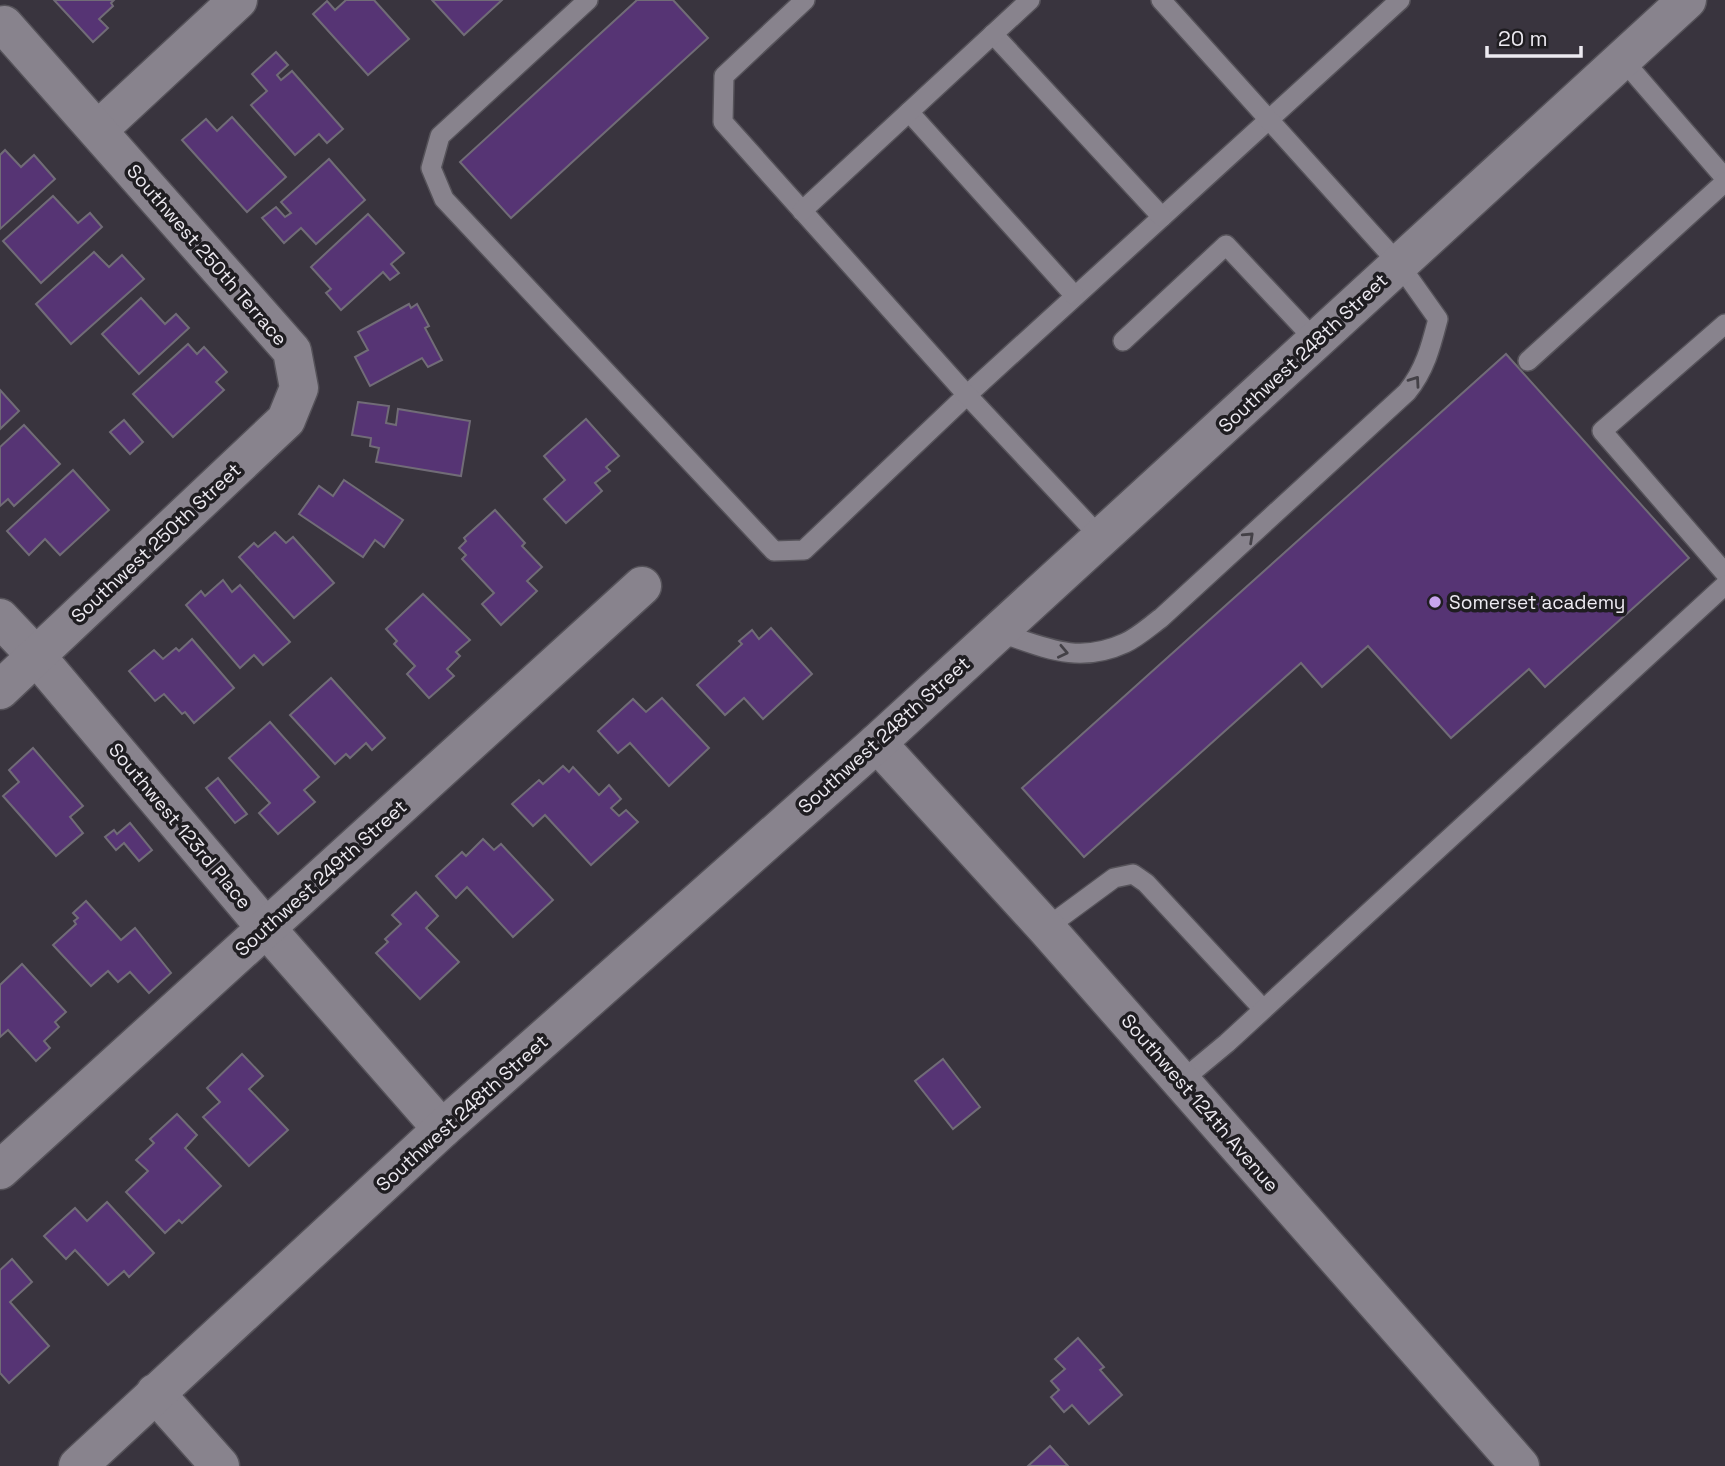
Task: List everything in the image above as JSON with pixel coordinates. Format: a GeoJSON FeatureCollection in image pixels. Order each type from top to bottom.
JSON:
{"type":"FeatureCollection","features":[{"type":"Feature","properties":{"kind":"street"},"geometry":{"type":"LineString","coordinates":[[98,130],[238,0]]}},
{"type":"Feature","properties":{"kind":"street","name":"Southwest 248th Street"},"geometry":{"type":"LineString","coordinates":[[78,1466],[442,1129],[877,743],[1686,0]]}},
{"type":"Feature","properties":{"kind":"street","name":"Southwest 250th Terrace"},"geometry":{"type":"LineString","coordinates":[[4,25],[292,351],[299,388]]}},
{"type":"Feature","properties":{"kind":"street","name":"Southwest 250th Street"},"geometry":{"type":"LineString","coordinates":[[0,690],[286,420],[299,388]]}},
{"type":"Feature","properties":{"kind":"street","name":"Southwest 249th Street"},"geometry":{"type":"LineString","coordinates":[[0,1170],[642,586]]}},
{"type":"Feature","properties":{"kind":"street","name":"Southwest 123rd Place"},"geometry":{"type":"LineString","coordinates":[[0,618],[37,657],[266,928],[442,1129]]}},
{"type":"Feature","properties":{"kind":"street","name":"Southwest 124th Avenue"},"geometry":{"type":"LineString","coordinates":[[877,743],[1046,928],[1520,1466]]}},
{"type":"Feature","properties":{"kind":"street"},"geometry":{"type":"LineString","coordinates":[[155,1393],[220,1466]]}},
{"type":"Feature","properties":{"kind":"lane"},"geometry":{"type":"LineString","coordinates":[[588,0],[440,136],[431,168],[444,199],[774,551],[804,550],[1075,296],[1400,0]]}},
{"type":"Feature","properties":{"kind":"lane"},"geometry":{"type":"LineString","coordinates":[[805,0],[724,76],[723,122],[967,396],[1101,538]]}},
{"type":"Feature","properties":{"kind":"lane"},"geometry":{"type":"LineString","coordinates":[[802,211],[1030,0]]}},
{"type":"Feature","properties":{"kind":"lane"},"geometry":{"type":"LineString","coordinates":[[998,632],[1069,654],[1101,652],[1127,642],[1161,618],[1407,392],[1419,377],[1430,354],[1438,319],[1399,264],[1161,0]]}},
{"type":"Feature","properties":{"kind":"lane"},"geometry":{"type":"LineString","coordinates":[[993,34],[1161,217]]}},
{"type":"Feature","properties":{"kind":"lane"},"geometry":{"type":"LineString","coordinates":[[1528,361],[1725,180],[1623,60]]}},
{"type":"Feature","properties":{"kind":"lane"},"geometry":{"type":"LineString","coordinates":[[909,112],[1075,296]]}},
{"type":"Feature","properties":{"kind":"lane"},"geometry":{"type":"LineString","coordinates":[[1123,341],[1226,244],[1315,341]]}},
{"type":"Feature","properties":{"kind":"lane"},"geometry":{"type":"LineString","coordinates":[[1725,324],[1602,431],[1725,573]]}},
{"type":"Feature","properties":{"kind":"lane"},"geometry":{"type":"LineString","coordinates":[[1180,1082],[1725,585]]}},
{"type":"Feature","properties":{"kind":"lane"},"geometry":{"type":"LineString","coordinates":[[1046,928],[1114,878],[1133,874],[1146,883],[1263,1009]]}},
{"type":"Feature","properties":{"kind":"building"},"geometry":{"type":"Polygon","coordinates":[[[54,0],[114,0],[111,3],[113,6],[99,19],[108,28],[93,42],[54,0]]]}},
{"type":"Feature","properties":{"kind":"building"},"geometry":{"type":"Polygon","coordinates":[[[346,0],[374,0],[409,39],[368,75],[313,14],[327,1],[335,10],[346,0]]]}},
{"type":"Feature","properties":{"kind":"building"},"geometry":{"type":"Polygon","coordinates":[[[432,0],[502,0],[464,35],[432,0]]]}},
{"type":"Feature","properties":{"kind":"building"},"geometry":{"type":"Polygon","coordinates":[[[637,0],[673,0],[708,38],[511,218],[460,162],[637,0]]]}},
{"type":"Feature","properties":{"kind":"building"},"geometry":{"type":"Polygon","coordinates":[[[276,52],[288,65],[277,75],[281,80],[292,71],[343,129],[327,143],[319,134],[295,155],[251,105],[267,91],[252,74],[276,52]]]}},
{"type":"Feature","properties":{"kind":"building"},"geometry":{"type":"Polygon","coordinates":[[[232,117],[286,177],[247,212],[182,140],[206,119],[217,131],[232,117]]]}},
{"type":"Feature","properties":{"kind":"building"},"geometry":{"type":"Polygon","coordinates":[[[5,150],[21,167],[34,155],[55,179],[0,229],[0,155],[5,150]]]}},
{"type":"Feature","properties":{"kind":"building"},"geometry":{"type":"Polygon","coordinates":[[[329,159],[365,200],[316,244],[301,228],[284,243],[262,218],[276,207],[285,217],[291,213],[281,202],[329,159]]]}},
{"type":"Feature","properties":{"kind":"building"},"geometry":{"type":"Polygon","coordinates":[[[53,196],[78,223],[90,213],[102,227],[41,283],[3,241],[53,196]]]}},
{"type":"Feature","properties":{"kind":"building"},"geometry":{"type":"Polygon","coordinates":[[[368,214],[404,253],[391,264],[399,273],[390,280],[383,272],[341,310],[326,293],[331,289],[311,267],[368,214]]]}},
{"type":"Feature","properties":{"kind":"building"},"geometry":{"type":"Polygon","coordinates":[[[94,252],[109,267],[122,255],[144,279],[71,344],[36,304],[94,252]]]}},
{"type":"Feature","properties":{"kind":"building"},"geometry":{"type":"Polygon","coordinates":[[[141,298],[165,324],[176,314],[189,328],[139,374],[102,334],[141,298]]]}},
{"type":"Feature","properties":{"kind":"building"},"geometry":{"type":"Polygon","coordinates":[[[409,304],[411,308],[417,304],[429,326],[425,328],[442,360],[428,367],[422,358],[370,386],[355,357],[368,350],[358,332],[409,304]]]}},
{"type":"Feature","properties":{"kind":"building"},"geometry":{"type":"Polygon","coordinates":[[[188,344],[197,354],[204,347],[227,372],[216,382],[224,390],[173,437],[133,394],[188,344]]]}},
{"type":"Feature","properties":{"kind":"building","name":"Somerset academy"},"geometry":{"type":"Polygon","coordinates":[[[1506,354],[1689,558],[1545,687],[1529,669],[1451,738],[1368,646],[1322,687],[1301,663],[1084,857],[1022,788],[1506,354]]]}},
{"type":"Feature","properties":{"kind":"building"},"geometry":{"type":"Polygon","coordinates":[[[0,390],[19,411],[0,429],[0,390]]]}},
{"type":"Feature","properties":{"kind":"building"},"geometry":{"type":"Polygon","coordinates":[[[358,402],[389,406],[386,423],[396,425],[398,409],[470,421],[461,476],[376,462],[379,448],[370,446],[371,438],[352,435],[358,402]]]}},
{"type":"Feature","properties":{"kind":"building"},"geometry":{"type":"Polygon","coordinates":[[[586,419],[619,456],[606,467],[610,471],[595,483],[602,491],[566,523],[544,499],[565,480],[544,456],[586,419]]]}},
{"type":"Feature","properties":{"kind":"building"},"geometry":{"type":"Polygon","coordinates":[[[124,420],[143,442],[130,454],[110,432],[124,420]]]}},
{"type":"Feature","properties":{"kind":"building"},"geometry":{"type":"Polygon","coordinates":[[[24,425],[60,464],[14,506],[8,499],[0,506],[0,447],[24,425]]]}},
{"type":"Feature","properties":{"kind":"building"},"geometry":{"type":"Polygon","coordinates":[[[73,470],[109,510],[60,555],[45,539],[29,555],[7,531],[73,470]]]}},
{"type":"Feature","properties":{"kind":"building"},"geometry":{"type":"Polygon","coordinates":[[[344,480],[403,520],[384,547],[375,540],[363,557],[299,514],[319,486],[333,496],[344,480]]]}},
{"type":"Feature","properties":{"kind":"building"},"geometry":{"type":"Polygon","coordinates":[[[495,510],[525,543],[522,546],[542,567],[527,581],[537,591],[501,625],[482,604],[494,593],[462,559],[466,555],[459,548],[466,541],[464,538],[495,510]]]}},
{"type":"Feature","properties":{"kind":"building"},"geometry":{"type":"Polygon","coordinates":[[[275,532],[286,543],[293,537],[334,583],[294,618],[239,557],[254,543],[258,547],[275,532]]]}},
{"type":"Feature","properties":{"kind":"building"},"geometry":{"type":"Polygon","coordinates":[[[223,580],[232,592],[240,585],[290,642],[263,665],[254,655],[240,668],[186,605],[201,591],[205,596],[223,580]]]}},
{"type":"Feature","properties":{"kind":"building"},"geometry":{"type":"Polygon","coordinates":[[[423,594],[470,640],[456,652],[460,656],[447,669],[454,676],[429,698],[407,674],[415,666],[394,644],[397,641],[386,629],[423,594]]]}},
{"type":"Feature","properties":{"kind":"building"},"geometry":{"type":"Polygon","coordinates":[[[771,628],[812,674],[763,719],[744,698],[725,715],[697,685],[742,644],[739,641],[752,630],[759,639],[771,628]]]}},
{"type":"Feature","properties":{"kind":"building"},"geometry":{"type":"Polygon","coordinates":[[[192,639],[234,688],[194,723],[164,694],[155,701],[129,671],[154,650],[163,659],[176,648],[179,651],[192,639]]]}},
{"type":"Feature","properties":{"kind":"building"},"geometry":{"type":"Polygon","coordinates":[[[331,678],[385,738],[372,750],[366,743],[350,758],[346,754],[335,764],[290,715],[331,678]]]}},
{"type":"Feature","properties":{"kind":"building"},"geometry":{"type":"Polygon","coordinates":[[[662,698],[709,748],[669,786],[630,743],[618,753],[598,731],[633,699],[646,712],[662,698]]]}},
{"type":"Feature","properties":{"kind":"building"},"geometry":{"type":"Polygon","coordinates":[[[270,722],[319,777],[304,790],[315,802],[278,834],[259,813],[270,803],[229,758],[270,722]]]}},
{"type":"Feature","properties":{"kind":"building"},"geometry":{"type":"Polygon","coordinates":[[[33,748],[83,806],[70,817],[83,833],[56,856],[3,796],[19,782],[9,770],[33,748]]]}},
{"type":"Feature","properties":{"kind":"building"},"geometry":{"type":"Polygon","coordinates":[[[563,766],[569,772],[573,767],[599,795],[609,785],[621,799],[611,808],[619,816],[626,810],[638,822],[591,865],[545,815],[533,826],[512,804],[539,780],[543,784],[563,766]]]}},
{"type":"Feature","properties":{"kind":"building"},"geometry":{"type":"Polygon","coordinates":[[[218,778],[247,814],[235,823],[206,788],[218,778]]]}},
{"type":"Feature","properties":{"kind":"building"},"geometry":{"type":"Polygon","coordinates":[[[130,823],[152,850],[139,861],[124,843],[116,850],[105,837],[114,830],[117,834],[130,823]]]}},
{"type":"Feature","properties":{"kind":"building"},"geometry":{"type":"Polygon","coordinates":[[[483,839],[494,850],[501,844],[553,900],[513,937],[467,887],[456,898],[436,876],[462,852],[466,856],[483,839]]]}},
{"type":"Feature","properties":{"kind":"building"},"geometry":{"type":"Polygon","coordinates":[[[416,892],[438,916],[426,928],[459,962],[420,999],[376,953],[388,942],[385,939],[401,924],[392,915],[416,892]]]}},
{"type":"Feature","properties":{"kind":"building"},"geometry":{"type":"Polygon","coordinates":[[[86,901],[121,940],[135,928],[171,973],[149,993],[130,972],[118,982],[108,971],[91,986],[53,945],[76,924],[74,921],[78,918],[73,913],[86,901]]]}},
{"type":"Feature","properties":{"kind":"building"},"geometry":{"type":"Polygon","coordinates":[[[22,964],[66,1012],[55,1022],[59,1027],[44,1041],[50,1048],[36,1061],[8,1030],[0,1037],[0,985],[22,964]]]}},
{"type":"Feature","properties":{"kind":"building"},"geometry":{"type":"Polygon","coordinates":[[[242,1054],[263,1076],[249,1089],[288,1130],[249,1166],[203,1117],[220,1102],[207,1088],[242,1054]]]}},
{"type":"Feature","properties":{"kind":"building"},"geometry":{"type":"Polygon","coordinates":[[[943,1059],[980,1107],[953,1129],[915,1081],[943,1059]]]}},
{"type":"Feature","properties":{"kind":"building"},"geometry":{"type":"Polygon","coordinates":[[[177,1114],[197,1135],[185,1148],[221,1186],[182,1223],[179,1220],[165,1233],[126,1192],[148,1171],[136,1160],[154,1143],[150,1139],[177,1114]]]}},
{"type":"Feature","properties":{"kind":"building"},"geometry":{"type":"Polygon","coordinates":[[[107,1202],[154,1253],[129,1277],[124,1271],[108,1285],[75,1250],[66,1259],[44,1236],[75,1208],[87,1221],[107,1202]]]}},
{"type":"Feature","properties":{"kind":"building"},"geometry":{"type":"Polygon","coordinates":[[[12,1259],[32,1282],[10,1302],[49,1346],[9,1383],[0,1373],[0,1270],[12,1259]]]}},
{"type":"Feature","properties":{"kind":"building"},"geometry":{"type":"Polygon","coordinates":[[[1078,1338],[1104,1367],[1100,1370],[1122,1395],[1089,1424],[1072,1405],[1064,1412],[1051,1397],[1059,1390],[1051,1381],[1065,1369],[1055,1359],[1078,1338]]]}},
{"type":"Feature","properties":{"kind":"building"},"geometry":{"type":"Polygon","coordinates":[[[1050,1446],[1068,1466],[1028,1466],[1050,1446]]]}},
{"type":"Feature","properties":{"kind":"place","name":"Somerset academy"},"geometry":{"type":"Point","coordinates":[1435,602]}}]}
